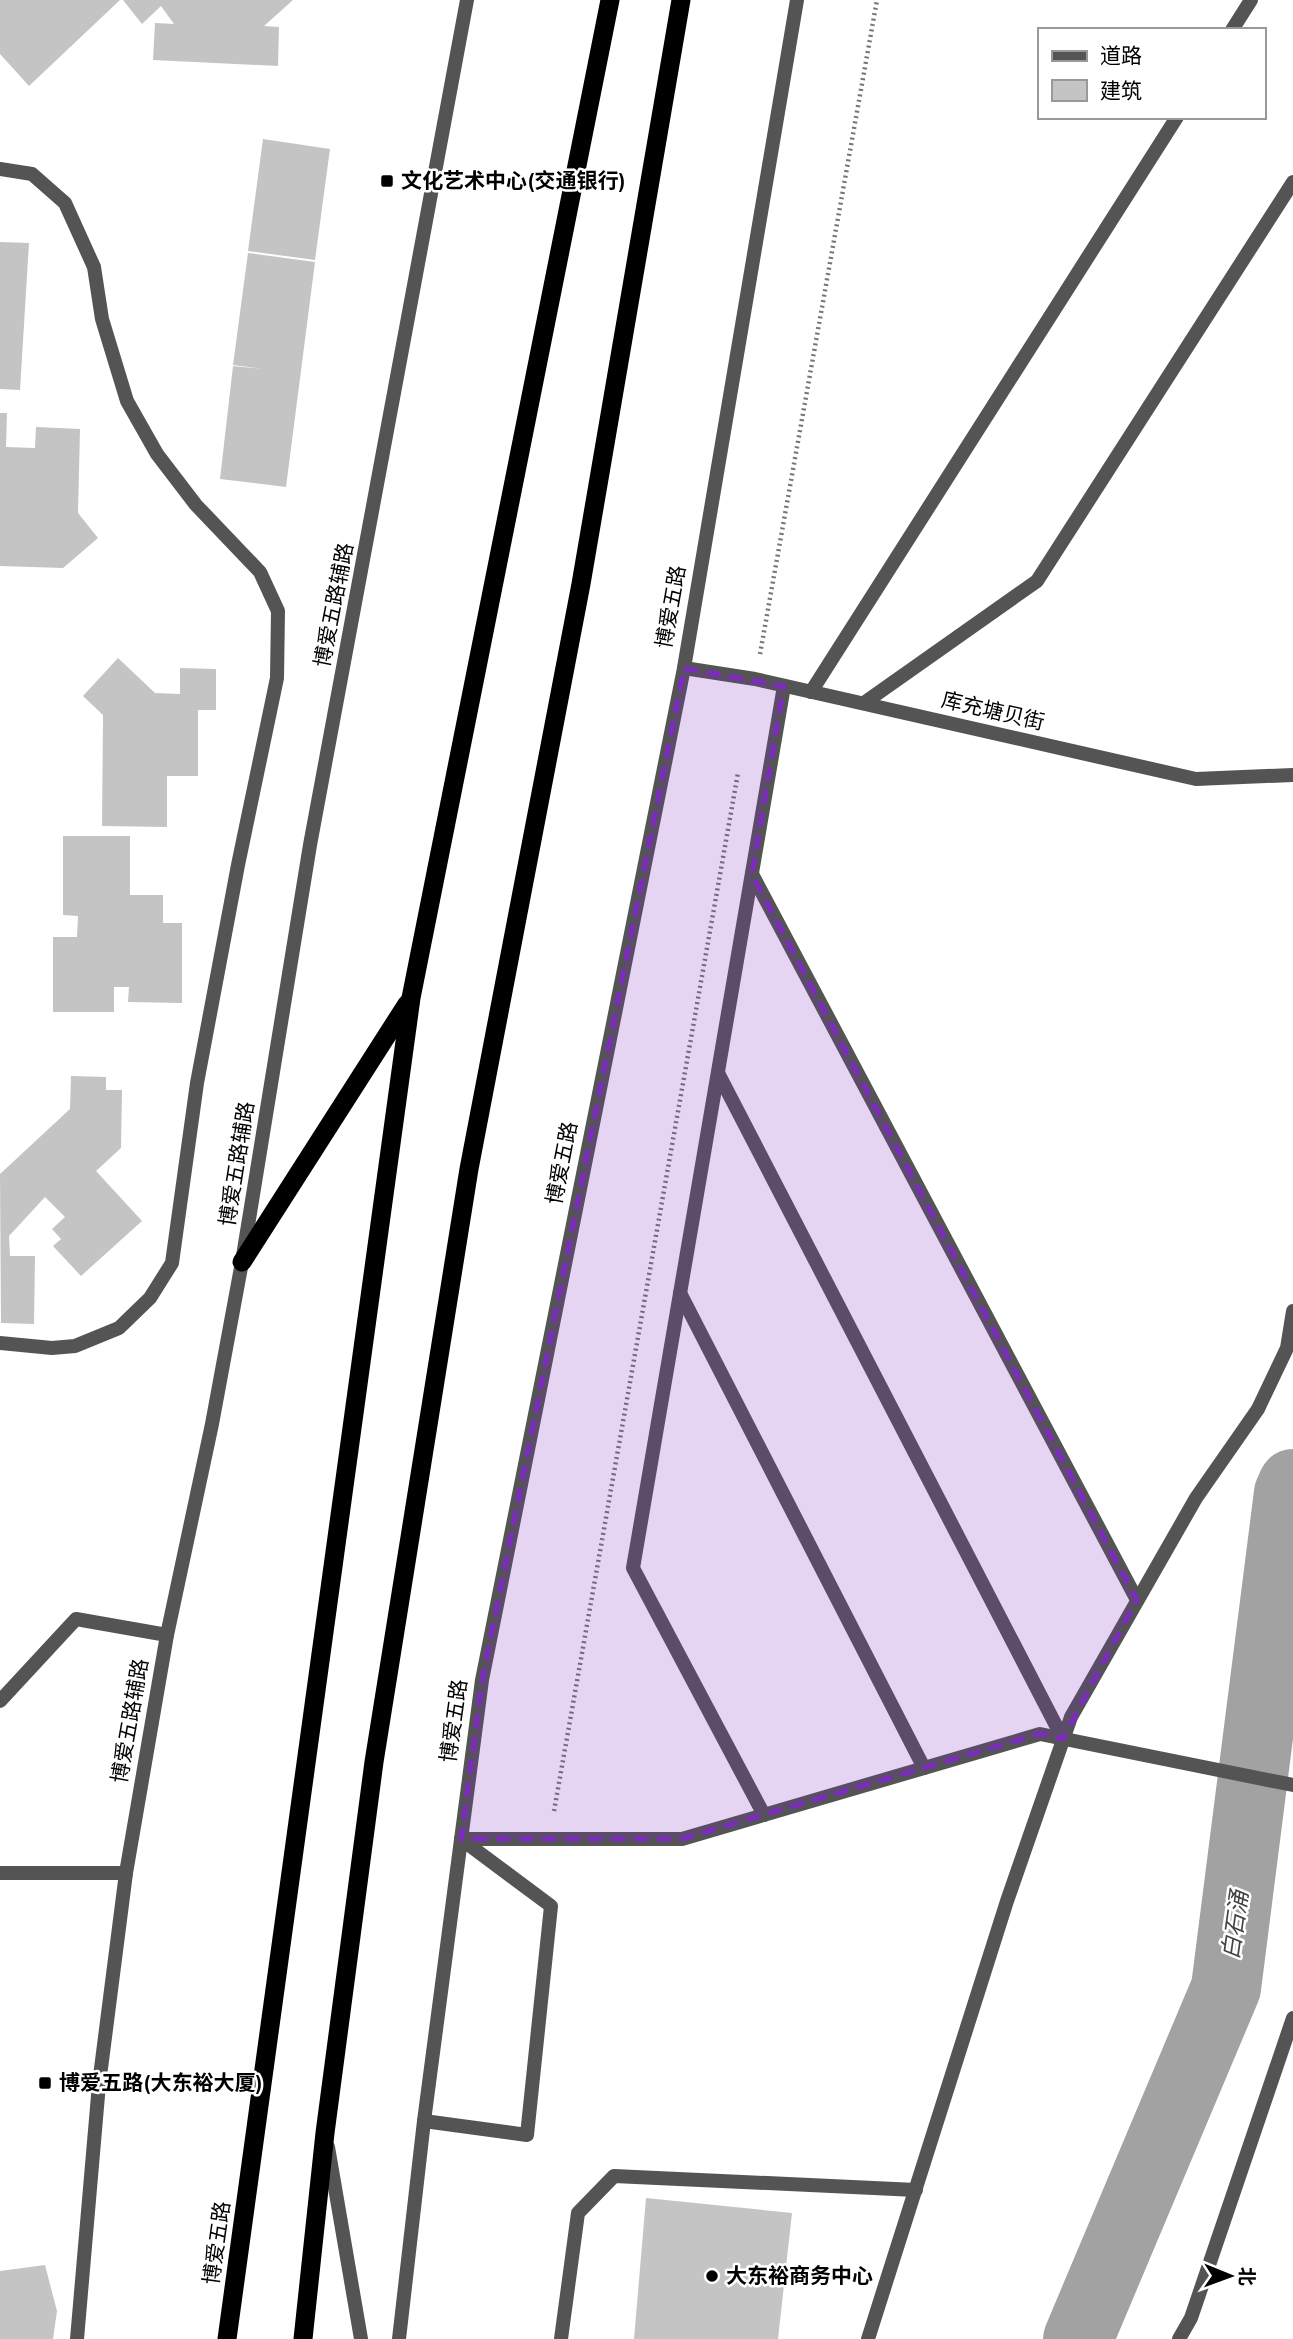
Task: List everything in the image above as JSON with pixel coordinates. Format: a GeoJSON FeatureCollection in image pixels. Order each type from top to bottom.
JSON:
{"type":"FeatureCollection","features":[{"type":"Feature","properties":{"kind":"highway","name":"博爱五路"},"geometry":{"type":"LineString","coordinates":[[227,2339],[411,998],[610,0]]}},
{"type":"Feature","properties":{"kind":"highway"},"geometry":{"type":"LineString","coordinates":[[303,2339],[326,2133],[374,1762],[469,1169],[581,584],[681,0]]}},
{"type":"Feature","properties":{"kind":"highway"},"geometry":{"type":"LineString","coordinates":[[242,1262],[411,998]]}},
{"type":"Feature","properties":{"kind":"street","name":"博爱五路辅路"},"geometry":{"type":"LineString","coordinates":[[77,2339],[99,2084],[126,1872],[167,1635],[212,1424],[242,1262],[310,845],[467,0]]}},
{"type":"Feature","properties":{"kind":"street","name":"博爱五路"},"geometry":{"type":"LineString","coordinates":[[399,2339],[424,2120],[482,1680],[684,668],[797,0]]}},
{"type":"Feature","properties":{"kind":"street"},"geometry":{"type":"LineString","coordinates":[[1233,28],[1251,0]]}},
{"type":"Feature","properties":{"kind":"street"},"geometry":{"type":"LineString","coordinates":[[811,692],[1176,119]]}},
{"type":"Feature","properties":{"kind":"street"},"geometry":{"type":"LineString","coordinates":[[0,169],[32,174],[65,202],[94,267],[102,318],[127,401],[158,454],[196,505],[260,572],[278,611],[277,678],[197,1083],[172,1263],[150,1298],[119,1328],[75,1346],[52,1348],[0,1343]]}},
{"type":"Feature","properties":{"kind":"street"},"geometry":{"type":"LineString","coordinates":[[864,703],[1037,581],[1293,182]]}},
{"type":"Feature","properties":{"kind":"street","name":"库充塘贝街"},"geometry":{"type":"LineString","coordinates":[[684,668],[755,679],[1196,779],[1293,775]]}},
{"type":"Feature","properties":{"kind":"street"},"geometry":{"type":"LineString","coordinates":[[764,1815],[633,1568],[784,686]]}},
{"type":"Feature","properties":{"kind":"street"},"geometry":{"type":"LineString","coordinates":[[752,874],[1137,1600]]}},
{"type":"Feature","properties":{"kind":"street"},"geometry":{"type":"LineString","coordinates":[[718,1073],[1063,1739]]}},
{"type":"Feature","properties":{"kind":"street"},"geometry":{"type":"LineString","coordinates":[[680,1293],[924,1768]]}},
{"type":"Feature","properties":{"kind":"street"},"geometry":{"type":"LineString","coordinates":[[868,2339],[1007,1900],[1071,1717],[1196,1498],[1258,1409],[1287,1348],[1293,1311]]}},
{"type":"Feature","properties":{"kind":"street"},"geometry":{"type":"LineString","coordinates":[[0,1701],[76,1619],[167,1635]]}},
{"type":"Feature","properties":{"kind":"street"},"geometry":{"type":"LineString","coordinates":[[461,1839],[682,1839],[1040,1734],[1293,1785]]}},
{"type":"Feature","properties":{"kind":"street"},"geometry":{"type":"LineString","coordinates":[[424,2120],[527,2135],[551,1906],[461,1839]]}},
{"type":"Feature","properties":{"kind":"street"},"geometry":{"type":"LineString","coordinates":[[0,1873],[126,1872]]}},
{"type":"Feature","properties":{"kind":"street"},"geometry":{"type":"LineString","coordinates":[[1179,2339],[1191,2318],[1293,2018]]}},
{"type":"Feature","properties":{"kind":"street"},"geometry":{"type":"LineString","coordinates":[[326,2133],[361,2339]]}},
{"type":"Feature","properties":{"kind":"street"},"geometry":{"type":"LineString","coordinates":[[561,2339],[578,2213],[614,2175],[916,2190]]}},
{"type":"Feature","properties":{"kind":"path"},"geometry":{"type":"LineString","coordinates":[[755,679],[877,0]]}},
{"type":"Feature","properties":{"kind":"path"},"geometry":{"type":"LineString","coordinates":[[548,1840],[740,761]]}},
{"type":"Feature","properties":{"kind":"highlighted area"},"geometry":{"type":"Polygon","coordinates":[[[684,668],[784,686],[752,874],[1137,1600],[1063,1739],[1040,1734],[682,1839],[461,1839],[482,1680],[684,668]]]}},
{"type":"Feature","properties":{"kind":"building"},"geometry":{"type":"Polygon","coordinates":[[[0,0],[120,0],[29,86],[0,54],[0,0]]]}},
{"type":"Feature","properties":{"kind":"building"},"geometry":{"type":"Polygon","coordinates":[[[123,0],[293,0],[264,26],[279,27],[278,66],[153,60],[155,23],[174,24],[161,6],[142,24],[123,0]]]}},
{"type":"Feature","properties":{"kind":"building"},"geometry":{"type":"Polygon","coordinates":[[[263,139],[330,149],[315,260],[248,251],[263,139]]]}},
{"type":"Feature","properties":{"kind":"building"},"geometry":{"type":"Polygon","coordinates":[[[0,242],[29,243],[20,390],[0,389],[0,242]]]}},
{"type":"Feature","properties":{"kind":"building"},"geometry":{"type":"Polygon","coordinates":[[[248,253],[315,262],[286,487],[220,479],[233,366],[263,369],[233,365],[248,253]]]}},
{"type":"Feature","properties":{"kind":"building"},"geometry":{"type":"Polygon","coordinates":[[[0,413],[7,413],[6,447],[35,448],[36,427],[80,429],[78,513],[98,538],[63,568],[0,566],[0,413]]]}},
{"type":"Feature","properties":{"kind":"building"},"geometry":{"type":"Polygon","coordinates":[[[118,658],[155,693],[180,694],[180,668],[216,669],[216,710],[198,710],[198,776],[167,776],[167,827],[102,826],[103,715],[83,696],[118,658]]]}},
{"type":"Feature","properties":{"kind":"building"},"geometry":{"type":"Polygon","coordinates":[[[63,836],[130,836],[130,895],[163,895],[163,923],[182,923],[182,1003],[128,1002],[129,987],[114,987],[114,1012],[53,1012],[53,937],[77,937],[78,916],[63,915],[63,836]]]}},
{"type":"Feature","properties":{"kind":"building"},"geometry":{"type":"Polygon","coordinates":[[[71,1076],[106,1077],[106,1090],[122,1090],[121,1148],[96,1171],[142,1221],[81,1276],[53,1246],[61,1239],[52,1229],[65,1217],[45,1197],[9,1236],[10,1256],[35,1256],[34,1324],[1,1323],[0,1174],[70,1109],[71,1076]]]}},
{"type":"Feature","properties":{"kind":"building","name":"大东裕商务中心"},"geometry":{"type":"Polygon","coordinates":[[[646,2198],[792,2213],[778,2339],[634,2339],[646,2198]]]}},
{"type":"Feature","properties":{"kind":"building"},"geometry":{"type":"Polygon","coordinates":[[[45,2265],[57,2311],[53,2339],[0,2339],[0,2271],[45,2265]]]}},
{"type":"Feature","properties":{"kind":"waterway","name":"白石涌"},"geometry":{"type":"LineString","coordinates":[[1078,2339],[1226,1988],[1289,1493],[1293,1484]]}},
{"type":"Feature","properties":{"kind":"place","name":"文化艺术中心(交通银行)"},"geometry":{"type":"Point","coordinates":[387,181]}},
{"type":"Feature","properties":{"kind":"place","name":"博爱五路(大东裕大厦)"},"geometry":{"type":"Point","coordinates":[45,2083]}},
{"type":"Feature","properties":{"kind":"place","name":"大东裕商务中心"},"geometry":{"type":"Point","coordinates":[712,2276]}}]}
